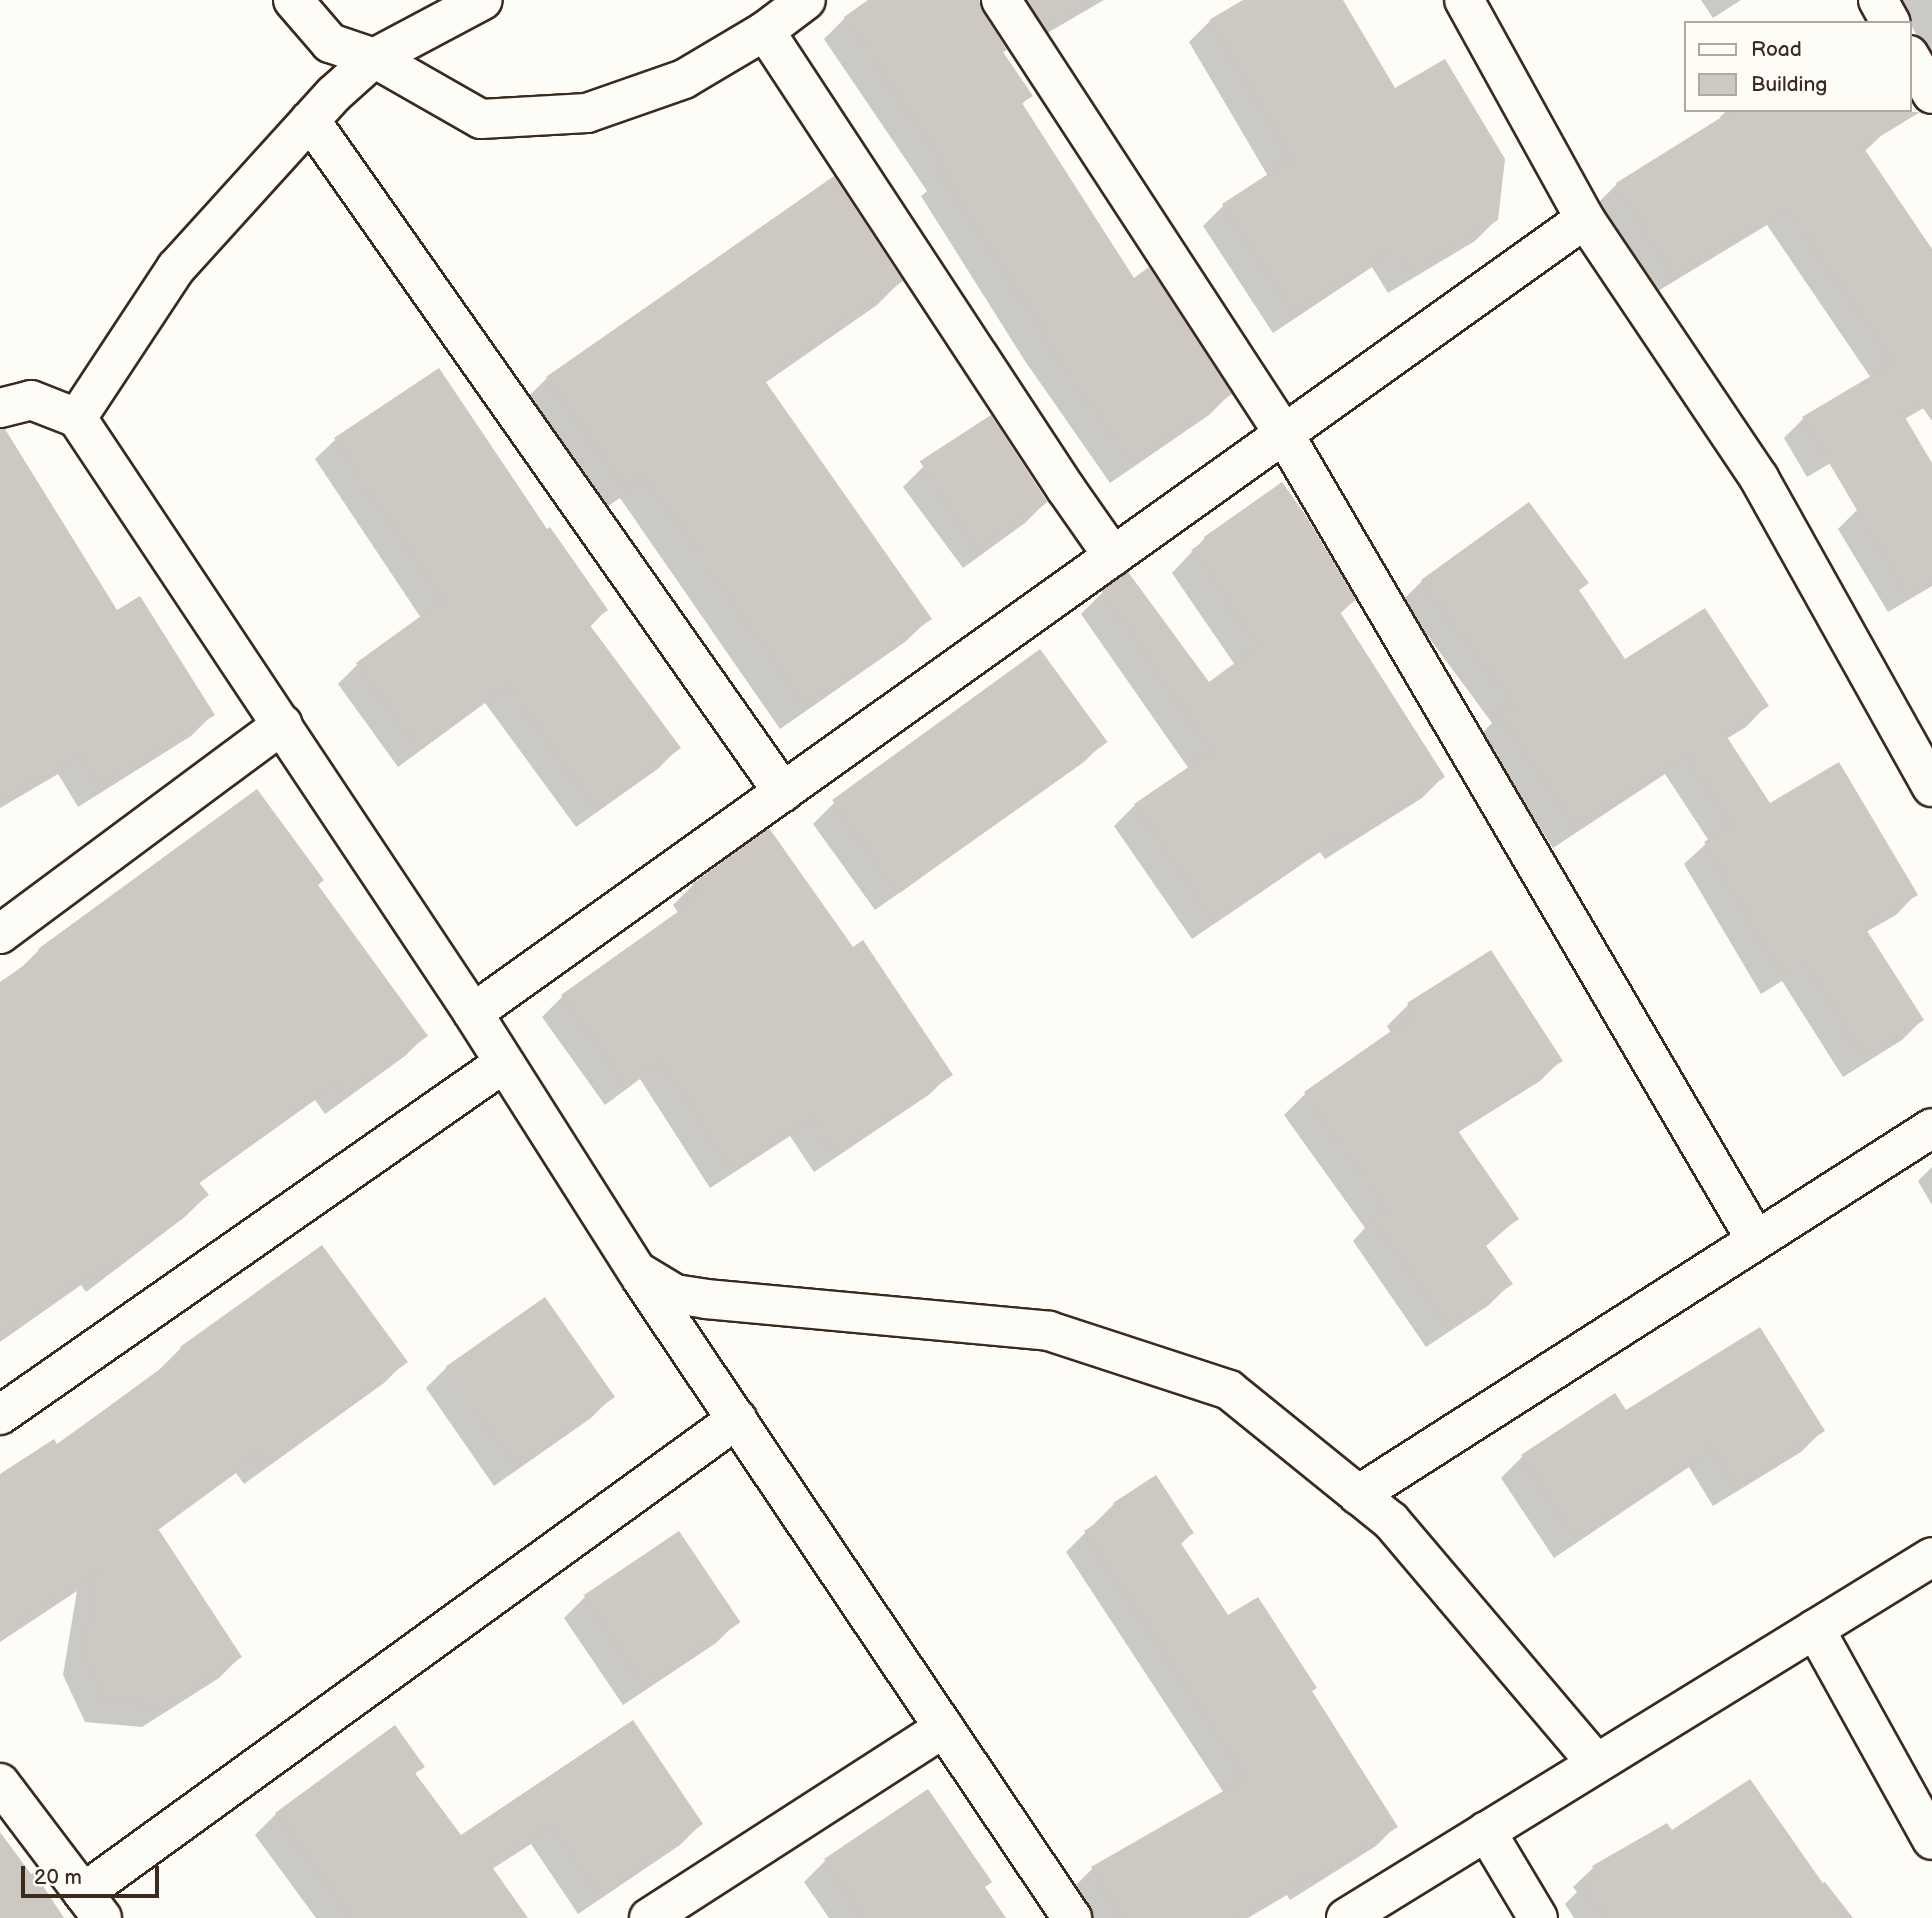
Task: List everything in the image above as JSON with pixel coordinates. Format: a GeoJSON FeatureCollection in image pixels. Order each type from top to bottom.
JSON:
{"type":"FeatureCollection","features":[{"type":"Feature","properties":{"kind":"street"},"geometry":{"type":"LineString","coordinates":[[293,0],[330,43],[374,58],[481,119],[587,113],[684,79],[765,31],[806,0]]}},
{"type":"Feature","properties":{"kind":"street"},"geometry":{"type":"LineString","coordinates":[[77,418],[176,268],[334,94],[374,58],[483,0]]}},
{"type":"Feature","properties":{"kind":"street"},"geometry":{"type":"LineString","coordinates":[[1001,0],[1284,434],[1756,1240]]}},
{"type":"Feature","properties":{"kind":"street"},"geometry":{"type":"LineString","coordinates":[[1464,0],[1585,219],[1759,478],[1932,788]]}},
{"type":"Feature","properties":{"kind":"street"},"geometry":{"type":"LineString","coordinates":[[1878,0],[1890,21]]}},
{"type":"Feature","properties":{"kind":"street"},"geometry":{"type":"LineString","coordinates":[[765,31],[1066,489],[1113,556]]}},
{"type":"Feature","properties":{"kind":"street"},"geometry":{"type":"LineString","coordinates":[[1911,58],[1932,94]]}},
{"type":"Feature","properties":{"kind":"street"},"geometry":{"type":"LineString","coordinates":[[310,120],[783,792]]}},
{"type":"Feature","properties":{"kind":"street"},"geometry":{"type":"LineString","coordinates":[[474,1013],[1585,219]]}},
{"type":"Feature","properties":{"kind":"street"},"geometry":{"type":"LineString","coordinates":[[0,408],[31,400],[77,418],[474,1013],[637,1271],[1072,1918]]}},
{"type":"Feature","properties":{"kind":"street"},"geometry":{"type":"LineString","coordinates":[[0,934],[283,724]]}},
{"type":"Feature","properties":{"kind":"street"},"geometry":{"type":"LineString","coordinates":[[0,1415],[504,1063]]}},
{"type":"Feature","properties":{"kind":"street"},"geometry":{"type":"LineString","coordinates":[[1358,1495],[1932,1128]]}},
{"type":"Feature","properties":{"kind":"street"},"geometry":{"type":"LineString","coordinates":[[637,1271],[675,1294],[706,1299],[1049,1331],[1229,1390],[1391,1521],[1596,1763]]}},
{"type":"Feature","properties":{"kind":"street"},"geometry":{"type":"LineString","coordinates":[[0,1783],[93,1906],[737,1419]]}},
{"type":"Feature","properties":{"kind":"street"},"geometry":{"type":"LineString","coordinates":[[1346,1918],[1932,1558]]}},
{"type":"Feature","properties":{"kind":"street"},"geometry":{"type":"LineString","coordinates":[[1815,1629],[1932,1840]]}},
{"type":"Feature","properties":{"kind":"street"},"geometry":{"type":"LineString","coordinates":[[649,1918],[944,1728]]}},
{"type":"Feature","properties":{"kind":"street"},"geometry":{"type":"LineString","coordinates":[[1486,1831],[1538,1918]]}},
{"type":"Feature","properties":{"kind":"building"},"geometry":{"type":"Polygon","coordinates":[[[868,0],[979,0],[983,12],[1007,50],[1003,52],[1033,96],[1022,103],[1134,278],[1149,267],[1232,394],[1131,463],[1045,339],[1047,337],[941,173],[947,170],[844,17],[868,0]]]}},
{"type":"Feature","properties":{"kind":"building"},"geometry":{"type":"Polygon","coordinates":[[[1027,0],[1092,0],[1045,27],[1027,0]]]}},
{"type":"Feature","properties":{"kind":"building"},"geometry":{"type":"Polygon","coordinates":[[[1243,0],[1343,0],[1395,88],[1445,59],[1505,159],[1498,220],[1409,273],[1394,248],[1294,313],[1222,204],[1291,159],[1209,20],[1243,0]]]}},
{"type":"Feature","properties":{"kind":"building"},"geometry":{"type":"Polygon","coordinates":[[[1730,112],[1920,112],[1863,147],[1932,249],[1932,421],[1920,404],[1903,414],[1932,463],[1932,580],[1907,595],[1802,417],[1893,363],[1787,208],[1673,276],[1616,183],[1730,112]]]}},
{"type":"Feature","properties":{"kind":"building"},"geometry":{"type":"Polygon","coordinates":[[[834,176],[903,281],[763,378],[932,619],[805,706],[644,475],[626,489],[546,377],[834,176]]]}},
{"type":"Feature","properties":{"kind":"building"},"geometry":{"type":"Polygon","coordinates":[[[439,368],[547,529],[550,527],[608,610],[589,624],[681,748],[597,809],[506,684],[418,748],[356,663],[443,600],[334,438],[439,368]]]}},
{"type":"Feature","properties":{"kind":"building"},"geometry":{"type":"Polygon","coordinates":[[[991,415],[1048,502],[976,549],[920,461],[991,415]]]}},
{"type":"Feature","properties":{"kind":"building"},"geometry":{"type":"Polygon","coordinates":[[[0,429],[5,429],[117,610],[140,596],[215,715],[100,787],[80,754],[0,801],[0,429]]]}},
{"type":"Feature","properties":{"kind":"building"},"geometry":{"type":"Polygon","coordinates":[[[1282,482],[1306,516],[1356,600],[1340,612],[1445,777],[1347,840],[1342,833],[1213,920],[1134,804],[1212,751],[1101,591],[1128,572],[1209,682],[1258,646],[1191,550],[1206,540],[1204,537],[1282,482]]]}},
{"type":"Feature","properties":{"kind":"building"},"geometry":{"type":"Polygon","coordinates":[[[1529,502],[1589,583],[1579,590],[1625,659],[1705,608],[1769,706],[1725,734],[1770,803],[1839,762],[1918,895],[1864,926],[1924,1020],[1864,1058],[1803,962],[1782,975],[1704,842],[1732,825],[1686,755],[1574,828],[1499,713],[1513,704],[1421,580],[1529,502]]]}},
{"type":"Feature","properties":{"kind":"building"},"geometry":{"type":"Polygon","coordinates":[[[1040,649],[1108,742],[900,893],[832,800],[1040,649]]]}},
{"type":"Feature","properties":{"kind":"building"},"geometry":{"type":"Polygon","coordinates":[[[257,789],[324,880],[318,885],[428,1036],[347,1094],[337,1080],[198,1181],[209,1195],[107,1272],[103,1265],[0,1338],[0,982],[42,953],[38,949],[257,789]]]}},
{"type":"Feature","properties":{"kind":"building"},"geometry":{"type":"Polygon","coordinates":[[[769,828],[853,947],[863,940],[953,1075],[835,1153],[811,1118],[731,1169],[661,1061],[626,1086],[561,995],[700,896],[692,884],[769,828]]]}},
{"type":"Feature","properties":{"kind":"building"},"geometry":{"type":"Polygon","coordinates":[[[1491,950],[1563,1061],[1456,1128],[1519,1219],[1484,1243],[1513,1284],[1448,1328],[1373,1218],[1387,1209],[1304,1092],[1414,1015],[1407,1003],[1491,950]]]}},
{"type":"Feature","properties":{"kind":"building"},"geometry":{"type":"Polygon","coordinates":[[[322,1245],[408,1362],[266,1465],[258,1453],[157,1527],[242,1657],[165,1706],[106,1701],[83,1653],[97,1572],[0,1636],[0,1474],[54,1439],[57,1444],[184,1352],[180,1347],[322,1245]]]}},
{"type":"Feature","properties":{"kind":"building"},"geometry":{"type":"Polygon","coordinates":[[[545,1297],[615,1397],[516,1466],[446,1366],[545,1297]]]}},
{"type":"Feature","properties":{"kind":"building"},"geometry":{"type":"Polygon","coordinates":[[[1760,1327],[1825,1431],[1735,1486],[1711,1447],[1576,1538],[1521,1455],[1615,1393],[1626,1410],[1760,1327]]]}},
{"type":"Feature","properties":{"kind":"building"},"geometry":{"type":"Polygon","coordinates":[[[1156,1475],[1194,1533],[1180,1542],[1228,1615],[1258,1597],[1317,1688],[1312,1691],[1398,1827],[1310,1881],[1307,1877],[1236,1918],[1122,1918],[1091,1867],[1246,1778],[1084,1531],[1118,1509],[1113,1503],[1156,1475]]]}},
{"type":"Feature","properties":{"kind":"building"},"geometry":{"type":"Polygon","coordinates":[[[679,1531],[741,1622],[645,1687],[584,1595],[679,1531]]]}},
{"type":"Feature","properties":{"kind":"building"},"geometry":{"type":"Polygon","coordinates":[[[633,1720],[703,1824],[600,1894],[552,1824],[490,1864],[528,1918],[352,1918],[275,1813],[395,1725],[425,1767],[415,1773],[461,1835],[633,1720]]]}},
{"type":"Feature","properties":{"kind":"building"},"geometry":{"type":"Polygon","coordinates":[[[1750,1779],[1847,1918],[1605,1918],[1583,1883],[1597,1875],[1592,1866],[1667,1823],[1672,1830],[1750,1779]]]}},
{"type":"Feature","properties":{"kind":"building"},"geometry":{"type":"Polygon","coordinates":[[[928,1789],[992,1882],[985,1887],[1006,1918],[864,1918],[824,1859],[928,1789]]]}},
{"type":"Feature","properties":{"kind":"building"},"geometry":{"type":"Polygon","coordinates":[[[0,1832],[31,1874],[34,1872],[64,1918],[0,1918],[0,1832]]]}}]}
